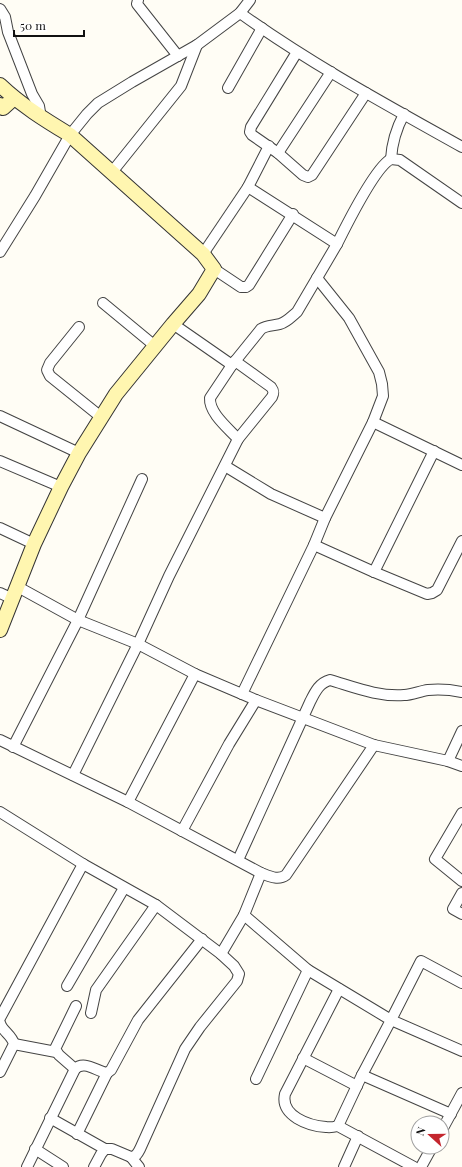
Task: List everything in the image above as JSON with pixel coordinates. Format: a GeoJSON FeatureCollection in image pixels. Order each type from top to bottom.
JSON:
{"type":"FeatureCollection","features":[{"type":"Feature","properties":{"kind":"street"},"geometry":{"type":"LineString","coordinates":[[138,0],[137,4],[178,56]]}},
{"type":"Feature","properties":{"kind":"street"},"geometry":{"type":"LineString","coordinates":[[0,252],[35,196],[70,135],[87,114],[98,103],[198,45],[240,13],[250,0]]}},
{"type":"Feature","properties":{"kind":"street"},"geometry":{"type":"LineString","coordinates":[[0,9],[5,17],[8,32],[32,94],[39,106],[41,118]]}},
{"type":"Feature","properties":{"kind":"street"},"geometry":{"type":"LineString","coordinates":[[240,13],[297,52],[462,147]]}},
{"type":"Feature","properties":{"kind":"street"},"geometry":{"type":"LineString","coordinates":[[228,88],[262,28]]}},
{"type":"Feature","properties":{"kind":"street"},"geometry":{"type":"LineString","coordinates":[[112,172],[181,86],[198,45]]}},
{"type":"Feature","properties":{"kind":"street"},"geometry":{"type":"LineString","coordinates":[[297,52],[251,127],[250,132],[278,153],[303,175],[308,177],[312,175],[366,93]]}},
{"type":"Feature","properties":{"kind":"street"},"geometry":{"type":"LineString","coordinates":[[278,153],[331,72]]}},
{"type":"Feature","properties":{"kind":"street"},"geometry":{"type":"LineString","coordinates":[[0,85],[14,98],[41,118],[70,135],[203,254],[214,269],[241,287],[246,287],[249,285],[292,214]]}},
{"type":"Feature","properties":{"kind":"street"},"geometry":{"type":"LineString","coordinates":[[1,108],[14,98]]}},
{"type":"Feature","properties":{"kind":"street"},"geometry":{"type":"LineString","coordinates":[[391,159],[394,136],[404,114]]}},
{"type":"Feature","properties":{"kind":"street"},"geometry":{"type":"LineString","coordinates":[[203,254],[248,186],[269,146]]}},
{"type":"Feature","properties":{"kind":"street"},"geometry":{"type":"LineString","coordinates":[[238,438],[219,417],[210,404],[210,398],[260,329],[266,326],[281,324],[289,320],[297,312],[382,166],[391,159],[400,160],[462,203]]}},
{"type":"Feature","properties":{"kind":"street"},"geometry":{"type":"LineString","coordinates":[[248,186],[337,244]]}},
{"type":"Feature","properties":{"kind":"street"},"geometry":{"type":"LineString","coordinates":[[0,630],[16,593],[34,544],[79,453],[116,394],[199,294],[214,269]]}},
{"type":"Feature","properties":{"kind":"street"},"geometry":{"type":"LineString","coordinates":[[242,694],[314,545],[325,518],[373,422],[383,396],[379,372],[349,318],[317,278]]}},
{"type":"Feature","properties":{"kind":"street"},"geometry":{"type":"LineString","coordinates":[[102,303],[155,346]]}},
{"type":"Feature","properties":{"kind":"street"},"geometry":{"type":"LineString","coordinates":[[73,775],[138,644],[169,576],[238,438],[274,393],[271,387],[173,324]]}},
{"type":"Feature","properties":{"kind":"street"},"geometry":{"type":"LineString","coordinates":[[79,327],[50,363],[47,370],[50,376],[101,417]]}},
{"type":"Feature","properties":{"kind":"street"},"geometry":{"type":"LineString","coordinates":[[0,416],[79,453]]}},
{"type":"Feature","properties":{"kind":"street"},"geometry":{"type":"LineString","coordinates":[[373,422],[462,466]]}},
{"type":"Feature","properties":{"kind":"street"},"geometry":{"type":"LineString","coordinates":[[374,572],[434,451]]}},
{"type":"Feature","properties":{"kind":"street"},"geometry":{"type":"LineString","coordinates":[[0,461],[61,487]]}},
{"type":"Feature","properties":{"kind":"street"},"geometry":{"type":"LineString","coordinates":[[225,466],[270,494],[325,518]]}},
{"type":"Feature","properties":{"kind":"street"},"geometry":{"type":"LineString","coordinates":[[13,747],[78,620],[142,479]]}},
{"type":"Feature","properties":{"kind":"street"},"geometry":{"type":"LineString","coordinates":[[0,528],[34,544]]}},
{"type":"Feature","properties":{"kind":"street"},"geometry":{"type":"LineString","coordinates":[[314,545],[427,594],[437,590],[462,541]]}},
{"type":"Feature","properties":{"kind":"street"},"geometry":{"type":"LineString","coordinates":[[0,593],[16,593],[138,644],[195,674],[302,719],[374,746],[448,761],[462,766]]}},
{"type":"Feature","properties":{"kind":"street"},"geometry":{"type":"LineString","coordinates":[[128,802],[195,674]]}},
{"type":"Feature","properties":{"kind":"street"},"geometry":{"type":"LineString","coordinates":[[238,860],[302,719],[322,683],[330,680],[369,692],[387,695],[405,695],[429,690],[454,690],[462,692]]}},
{"type":"Feature","properties":{"kind":"street"},"geometry":{"type":"LineString","coordinates":[[182,831],[229,744],[256,700]]}},
{"type":"Feature","properties":{"kind":"street"},"geometry":{"type":"LineString","coordinates":[[448,761],[462,731]]}},
{"type":"Feature","properties":{"kind":"street"},"geometry":{"type":"LineString","coordinates":[[0,740],[128,802],[238,860],[261,874],[274,878],[282,878],[286,875],[374,746]]}},
{"type":"Feature","properties":{"kind":"street"},"geometry":{"type":"LineString","coordinates":[[0,812],[83,864],[156,905],[221,954],[234,966],[239,974],[237,981],[200,1027],[185,1049],[140,1149],[134,1157],[131,1157]]}},
{"type":"Feature","properties":{"kind":"street"},"geometry":{"type":"LineString","coordinates":[[462,813],[436,860],[462,881]]}},
{"type":"Feature","properties":{"kind":"street"},"geometry":{"type":"LineString","coordinates":[[0,1018],[83,864]]}},
{"type":"Feature","properties":{"kind":"street"},"geometry":{"type":"LineString","coordinates":[[221,954],[244,915],[261,874]]}},
{"type":"Feature","properties":{"kind":"street"},"geometry":{"type":"LineString","coordinates":[[67,986],[124,888]]}},
{"type":"Feature","properties":{"kind":"street"},"geometry":{"type":"LineString","coordinates":[[462,893],[453,909],[462,914]]}},
{"type":"Feature","properties":{"kind":"street"},"geometry":{"type":"LineString","coordinates":[[91,1013],[96,990],[156,905]]}},
{"type":"Feature","properties":{"kind":"street"},"geometry":{"type":"LineString","coordinates":[[244,915],[308,970],[391,1020],[462,1051]]}},
{"type":"Feature","properties":{"kind":"street"},"geometry":{"type":"LineString","coordinates":[[77,1134],[107,1073],[111,1070],[138,1020],[202,939]]}},
{"type":"Feature","properties":{"kind":"street"},"geometry":{"type":"LineString","coordinates":[[338,1126],[362,1075],[421,961],[462,982]]}},
{"type":"Feature","properties":{"kind":"street"},"geometry":{"type":"LineString","coordinates":[[256,1079],[308,970]]}},
{"type":"Feature","properties":{"kind":"street"},"geometry":{"type":"LineString","coordinates":[[339,989],[285,1094],[284,1105],[288,1112],[295,1117],[314,1125],[326,1127],[338,1126],[415,1167],[425,1155]]}},
{"type":"Feature","properties":{"kind":"street"},"geometry":{"type":"LineString","coordinates":[[56,1052],[56,1046],[76,1006]]}},
{"type":"Feature","properties":{"kind":"street"},"geometry":{"type":"LineString","coordinates":[[0,1023],[13,1039],[14,1044],[0,1072]]}},
{"type":"Feature","properties":{"kind":"street"},"geometry":{"type":"LineString","coordinates":[[14,1044],[56,1052],[75,1069]]}},
{"type":"Feature","properties":{"kind":"street"},"geometry":{"type":"LineString","coordinates":[[303,1058],[357,1086]]}},
{"type":"Feature","properties":{"kind":"street"},"geometry":{"type":"LineString","coordinates":[[27,1167],[75,1069],[84,1065],[107,1073]]}},
{"type":"Feature","properties":{"kind":"street"},"geometry":{"type":"LineString","coordinates":[[362,1075],[451,1114],[462,1093]]}},
{"type":"Feature","properties":{"kind":"street"},"geometry":{"type":"LineString","coordinates":[[50,1118],[105,1149],[112,1149],[131,1157],[139,1167]]}},
{"type":"Feature","properties":{"kind":"street"},"geometry":{"type":"LineString","coordinates":[[344,1167],[358,1136]]}},
{"type":"Feature","properties":{"kind":"street"},"geometry":{"type":"LineString","coordinates":[[35,1149],[63,1167]]}},
{"type":"Feature","properties":{"kind":"street"},"geometry":{"type":"LineString","coordinates":[[94,1167],[105,1149]]}}]}
